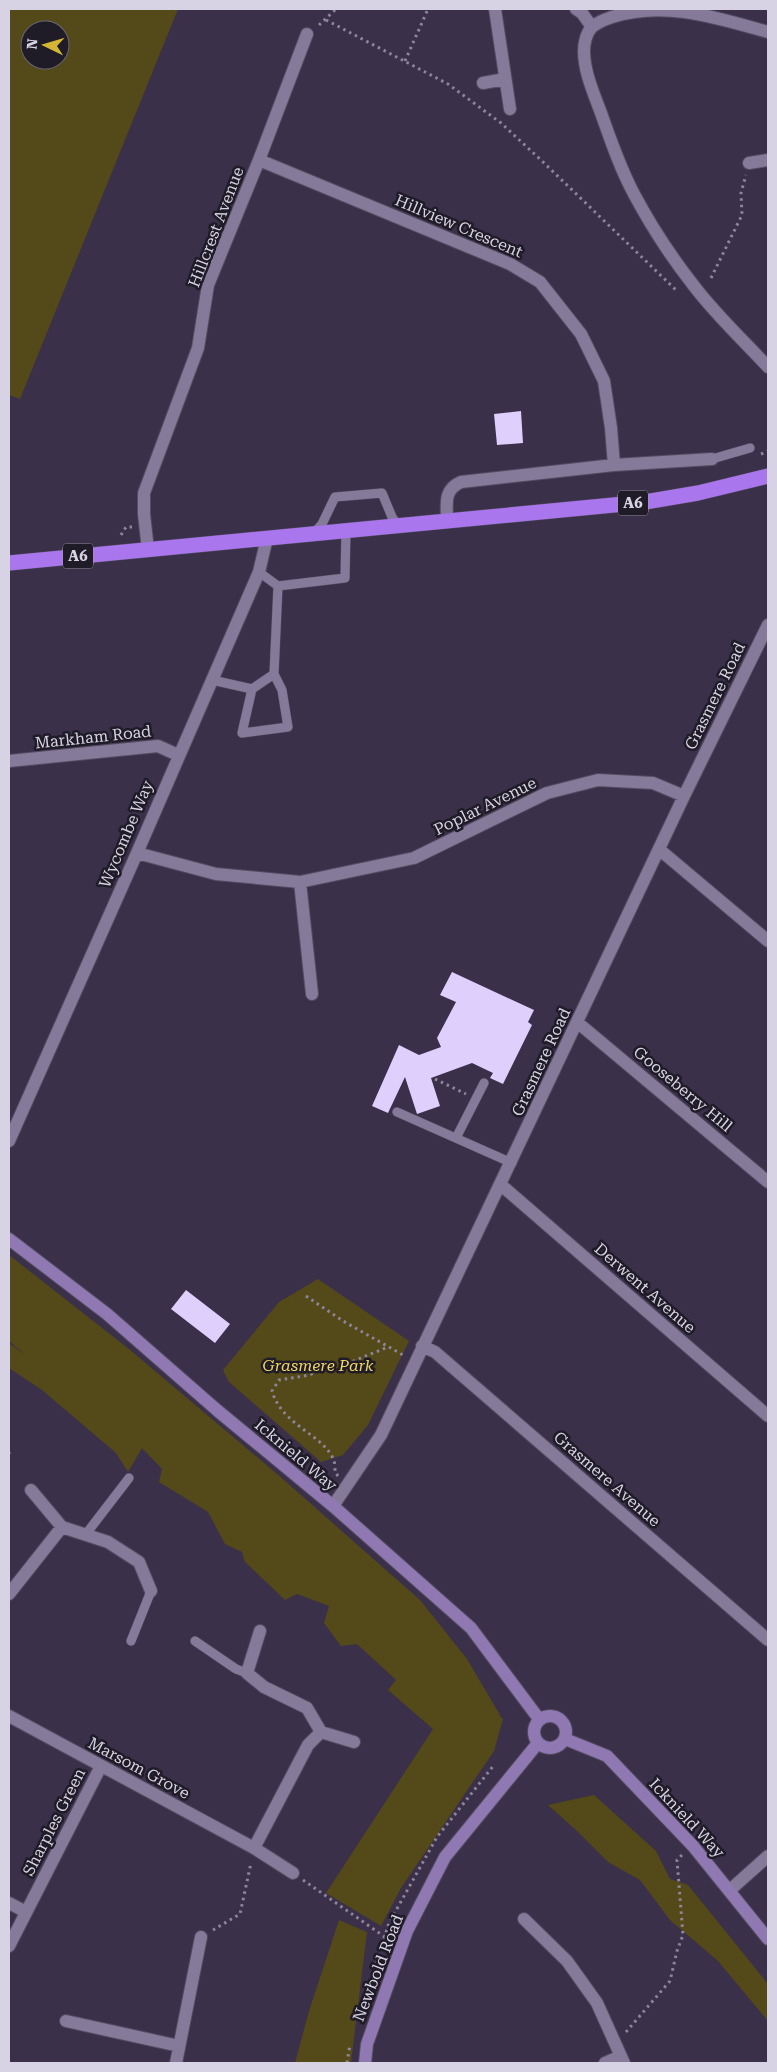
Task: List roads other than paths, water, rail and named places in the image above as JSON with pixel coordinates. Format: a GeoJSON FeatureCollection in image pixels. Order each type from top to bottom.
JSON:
{"type":"FeatureCollection","features":[{"type":"Feature","properties":{"kind":"highway","name":"A6"},"geometry":{"type":"LineString","coordinates":[[9,562],[645,502],[698,493],[768,476]]}},
{"type":"Feature","properties":{"kind":"street"},"geometry":{"type":"LineString","coordinates":[[495,9],[510,108]]}},
{"type":"Feature","properties":{"kind":"street"},"geometry":{"type":"LineString","coordinates":[[576,9],[582,12],[592,27]]}},
{"type":"Feature","properties":{"kind":"street"},"geometry":{"type":"LineString","coordinates":[[768,32],[715,12],[651,9],[622,14],[603,20],[592,27],[584,44],[586,66],[616,154],[634,193],[659,236],[694,287],[768,367]]}},
{"type":"Feature","properties":{"kind":"street","name":"Hillcrest Avenue"},"geometry":{"type":"LineString","coordinates":[[148,550],[144,493],[198,348],[208,285],[259,160],[306,34]]}},
{"type":"Feature","properties":{"kind":"street"},"geometry":{"type":"LineString","coordinates":[[483,83],[505,79]]}},
{"type":"Feature","properties":{"kind":"street","name":"Hillview Crescent"},"geometry":{"type":"LineString","coordinates":[[259,160],[510,264],[540,282],[582,334],[604,381],[614,466]]}},
{"type":"Feature","properties":{"kind":"street"},"geometry":{"type":"LineString","coordinates":[[749,163],[768,160]]}},
{"type":"Feature","properties":{"kind":"street"},"geometry":{"type":"LineString","coordinates":[[447,521],[446,499],[448,492],[461,482],[614,466],[712,459]]}},
{"type":"Feature","properties":{"kind":"street","name":"Wycombe Way"},"geometry":{"type":"LineString","coordinates":[[9,1140],[137,853],[259,572],[267,538]]}},
{"type":"Feature","properties":{"kind":"street","name":"Grasmere Road"},"geometry":{"type":"LineString","coordinates":[[333,1506],[381,1435],[414,1362],[512,1163],[684,796],[768,625]]}},
{"type":"Feature","properties":{"kind":"street","name":"Markham Road"},"geometry":{"type":"LineString","coordinates":[[9,762],[158,746],[178,755]]}},
{"type":"Feature","properties":{"kind":"street","name":"Poplar Avenue"},"geometry":{"type":"LineString","coordinates":[[137,853],[216,874],[300,882],[414,858],[547,793],[598,780],[653,784],[684,796]]}},
{"type":"Feature","properties":{"kind":"street"},"geometry":{"type":"LineString","coordinates":[[660,850],[768,940]]}},
{"type":"Feature","properties":{"kind":"street"},"geometry":{"type":"LineString","coordinates":[[300,882],[312,994]]}},
{"type":"Feature","properties":{"kind":"street","name":"Gooseberry Hill"},"geometry":{"type":"LineString","coordinates":[[577,1022],[768,1182]]}},
{"type":"Feature","properties":{"kind":"street","name":"Derwent Avenue"},"geometry":{"type":"LineString","coordinates":[[501,1185],[768,1416]]}},
{"type":"Feature","properties":{"kind":"street","name":"Icknield Way"},"geometry":{"type":"LineString","coordinates":[[9,1239],[107,1314],[218,1411],[333,1506],[470,1628],[540,1719]]}},
{"type":"Feature","properties":{"kind":"street","name":"Grasmere Avenue"},"geometry":{"type":"LineString","coordinates":[[422,1346],[435,1352],[768,1640]]}},
{"type":"Feature","properties":{"kind":"street"},"geometry":{"type":"LineString","coordinates":[[30,1490],[62,1527],[108,1542],[139,1562],[151,1591]]}},
{"type":"Feature","properties":{"kind":"street"},"geometry":{"type":"LineString","coordinates":[[9,1594],[62,1527]]}},
{"type":"Feature","properties":{"kind":"street"},"geometry":{"type":"LineString","coordinates":[[260,1631],[247,1673],[264,1687],[307,1708],[320,1732],[354,1742]]}},
{"type":"Feature","properties":{"kind":"street"},"geometry":{"type":"LineString","coordinates":[[549,1715],[562,1720],[566,1729],[564,1739],[557,1746],[552,1748],[538,1743],[534,1733],[536,1723],[540,1719],[549,1715]]}},
{"type":"Feature","properties":{"kind":"street","name":"Marsom Grove"},"geometry":{"type":"LineString","coordinates":[[9,1716],[254,1848],[293,1873]]}},
{"type":"Feature","properties":{"kind":"street"},"geometry":{"type":"LineString","coordinates":[[254,1848],[308,1745],[320,1732]]}},
{"type":"Feature","properties":{"kind":"street","name":"Icknield Way"},"geometry":{"type":"LineString","coordinates":[[564,1739],[607,1756],[693,1846],[768,1939]]}},
{"type":"Feature","properties":{"kind":"street","name":"Newbold Road"},"geometry":{"type":"LineString","coordinates":[[365,2063],[367,2044],[407,1931],[445,1857],[538,1743]]}},
{"type":"Feature","properties":{"kind":"street","name":"Sharples Green"},"geometry":{"type":"LineString","coordinates":[[9,1946],[101,1766]]}},
{"type":"Feature","properties":{"kind":"street"},"geometry":{"type":"LineString","coordinates":[[730,1890],[768,1856]]}},
{"type":"Feature","properties":{"kind":"street"},"geometry":{"type":"LineString","coordinates":[[9,1903],[26,1912]]}},
{"type":"Feature","properties":{"kind":"street"},"geometry":{"type":"LineString","coordinates":[[524,1919],[567,1961],[597,2003],[620,2055],[604,2063]]}},
{"type":"Feature","properties":{"kind":"street"},"geometry":{"type":"LineString","coordinates":[[176,2063],[201,1937]]}},
{"type":"Feature","properties":{"kind":"street"},"geometry":{"type":"LineString","coordinates":[[66,2020],[179,2046]]}},
{"type":"Feature","properties":{"kind":"lane"},"geometry":{"type":"LineString","coordinates":[[712,459],[750,448]]}},
{"type":"Feature","properties":{"kind":"lane"},"geometry":{"type":"LineString","coordinates":[[313,534],[322,524],[335,497],[382,492],[392,517],[398,526]]}},
{"type":"Feature","properties":{"kind":"lane"},"geometry":{"type":"LineString","coordinates":[[259,572],[278,586],[345,578],[346,531]]}},
{"type":"Feature","properties":{"kind":"lane"},"geometry":{"type":"LineString","coordinates":[[274,674],[252,689],[242,733],[288,727],[282,690],[274,674],[278,586]]}},
{"type":"Feature","properties":{"kind":"lane"},"geometry":{"type":"LineString","coordinates":[[212,680],[252,689]]}},
{"type":"Feature","properties":{"kind":"lane"},"geometry":{"type":"LineString","coordinates":[[456,1138],[484,1083]]}},
{"type":"Feature","properties":{"kind":"lane"},"geometry":{"type":"LineString","coordinates":[[397,1112],[512,1163]]}},
{"type":"Feature","properties":{"kind":"lane"},"geometry":{"type":"LineString","coordinates":[[86,1534],[129,1478]]}},
{"type":"Feature","properties":{"kind":"lane"},"geometry":{"type":"LineString","coordinates":[[131,1640],[151,1591]]}},
{"type":"Feature","properties":{"kind":"lane"},"geometry":{"type":"LineString","coordinates":[[194,1641],[236,1669],[247,1673]]}},
{"type":"Feature","properties":{"kind":"park label","name":"Grasmere Park"},"geometry":{"type":"Point","coordinates":[318,1365]}}]}
